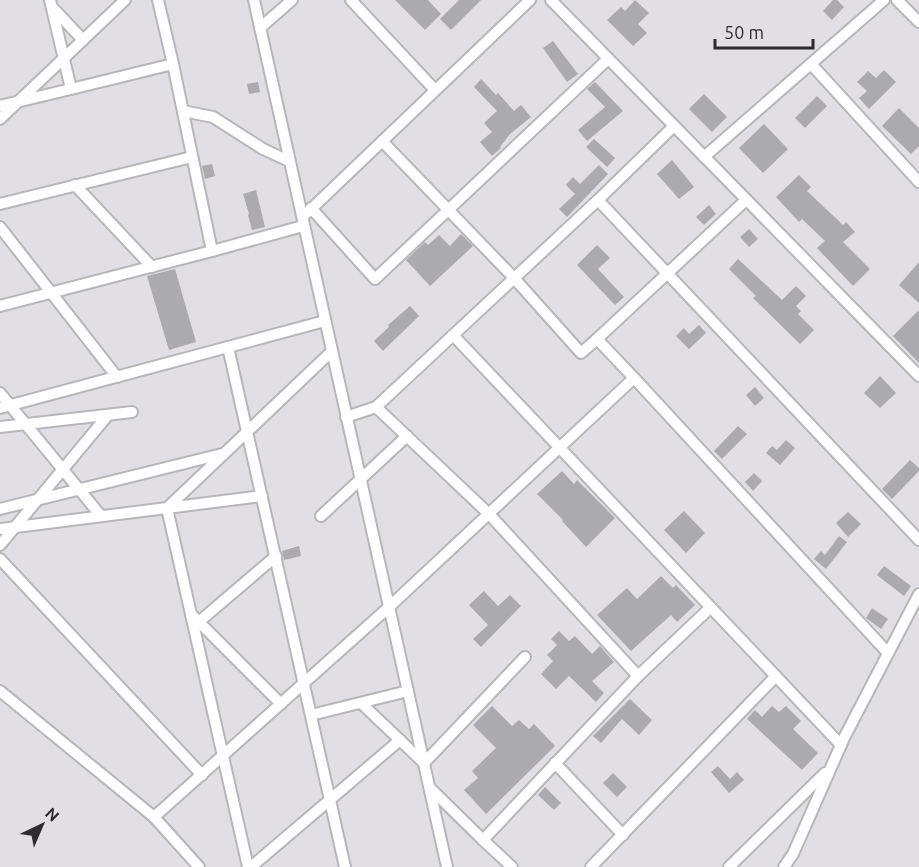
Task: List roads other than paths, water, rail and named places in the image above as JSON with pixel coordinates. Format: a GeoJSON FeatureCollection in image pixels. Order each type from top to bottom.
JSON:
{"type":"FeatureCollection","features":[{"type":"Feature","properties":{"kind":"street"},"geometry":{"type":"LineString","coordinates":[[20,101],[125,0]]}},
{"type":"Feature","properties":{"kind":"street"},"geometry":{"type":"LineString","coordinates":[[158,0],[212,251]]}},
{"type":"Feature","properties":{"kind":"street"},"geometry":{"type":"LineString","coordinates":[[254,0],[447,867]]}},
{"type":"Feature","properties":{"kind":"street"},"geometry":{"type":"LineString","coordinates":[[260,28],[291,0]]}},
{"type":"Feature","properties":{"kind":"street"},"geometry":{"type":"LineString","coordinates":[[351,0],[435,90]]}},
{"type":"Feature","properties":{"kind":"street"},"geometry":{"type":"LineString","coordinates":[[0,306],[212,251],[302,222],[311,208],[530,0]]}},
{"type":"Feature","properties":{"kind":"street"},"geometry":{"type":"LineString","coordinates":[[551,0],[919,376]]}},
{"type":"Feature","properties":{"kind":"street"},"geometry":{"type":"LineString","coordinates":[[704,157],[884,0]]}},
{"type":"Feature","properties":{"kind":"street"},"geometry":{"type":"LineString","coordinates":[[897,0],[919,22]]}},
{"type":"Feature","properties":{"kind":"street"},"geometry":{"type":"LineString","coordinates":[[49,2],[83,40]]}},
{"type":"Feature","properties":{"kind":"street"},"geometry":{"type":"LineString","coordinates":[[49,2],[71,89]]}},
{"type":"Feature","properties":{"kind":"street"},"geometry":{"type":"LineString","coordinates":[[311,208],[375,279],[608,59]]}},
{"type":"Feature","properties":{"kind":"street"},"geometry":{"type":"LineString","coordinates":[[0,119],[3,105],[173,64]]}},
{"type":"Feature","properties":{"kind":"street"},"geometry":{"type":"LineString","coordinates":[[811,64],[919,182]]}},
{"type":"Feature","properties":{"kind":"street"},"geometry":{"type":"LineString","coordinates":[[183,111],[213,117],[263,149],[289,161]]}},
{"type":"Feature","properties":{"kind":"street"},"geometry":{"type":"LineString","coordinates":[[346,417],[376,407],[674,126]]}},
{"type":"Feature","properties":{"kind":"street"},"geometry":{"type":"LineString","coordinates":[[382,141],[514,278],[581,353],[746,200]]}},
{"type":"Feature","properties":{"kind":"street"},"geometry":{"type":"LineString","coordinates":[[0,204],[192,157]]}},
{"type":"Feature","properties":{"kind":"street"},"geometry":{"type":"LineString","coordinates":[[75,185],[152,267]]}},
{"type":"Feature","properties":{"kind":"street"},"geometry":{"type":"LineString","coordinates":[[598,200],[919,540]]}},
{"type":"Feature","properties":{"kind":"street"},"geometry":{"type":"LineString","coordinates":[[0,227],[117,377]]}},
{"type":"Feature","properties":{"kind":"street"},"geometry":{"type":"LineString","coordinates":[[5,407],[324,321]]}},
{"type":"Feature","properties":{"kind":"street"},"geometry":{"type":"LineString","coordinates":[[453,335],[841,745]]}},
{"type":"Feature","properties":{"kind":"street"},"geometry":{"type":"LineString","coordinates":[[597,339],[888,653]]}},
{"type":"Feature","properties":{"kind":"street"},"geometry":{"type":"LineString","coordinates":[[228,347],[345,867]]}},
{"type":"Feature","properties":{"kind":"street"},"geometry":{"type":"LineString","coordinates":[[167,508],[332,352]]}},
{"type":"Feature","properties":{"kind":"street"},"geometry":{"type":"LineString","coordinates":[[154,817],[389,607],[634,378]]}},
{"type":"Feature","properties":{"kind":"street"},"geometry":{"type":"LineString","coordinates":[[0,393],[5,407],[25,424],[101,516]]}},
{"type":"Feature","properties":{"kind":"street"},"geometry":{"type":"LineString","coordinates":[[376,407],[489,514],[638,676]]}},
{"type":"Feature","properties":{"kind":"street"},"geometry":{"type":"LineString","coordinates":[[0,427],[132,412]]}},
{"type":"Feature","properties":{"kind":"street"},"geometry":{"type":"LineString","coordinates":[[0,545],[108,415]]}},
{"type":"Feature","properties":{"kind":"street"},"geometry":{"type":"LineString","coordinates":[[321,516],[407,436]]}},
{"type":"Feature","properties":{"kind":"street"},"geometry":{"type":"LineString","coordinates":[[0,509],[222,454]]}},
{"type":"Feature","properties":{"kind":"street"},"geometry":{"type":"LineString","coordinates":[[0,529],[262,496]]}},
{"type":"Feature","properties":{"kind":"street"},"geometry":{"type":"LineString","coordinates":[[167,508],[195,621],[249,867],[400,740]]}},
{"type":"Feature","properties":{"kind":"street"},"geometry":{"type":"LineString","coordinates":[[195,621],[276,556]]}},
{"type":"Feature","properties":{"kind":"street"},"geometry":{"type":"LineString","coordinates":[[0,559],[202,775]]}},
{"type":"Feature","properties":{"kind":"street"},"geometry":{"type":"LineString","coordinates":[[784,867],[793,854],[841,745],[919,594]]}},
{"type":"Feature","properties":{"kind":"street"},"geometry":{"type":"LineString","coordinates":[[483,840],[638,676],[710,608]]}},
{"type":"Feature","properties":{"kind":"street"},"geometry":{"type":"LineString","coordinates":[[195,621],[280,704]]}},
{"type":"Feature","properties":{"kind":"street"},"geometry":{"type":"LineString","coordinates":[[424,763],[525,657]]}},
{"type":"Feature","properties":{"kind":"street"},"geometry":{"type":"LineString","coordinates":[[591,867],[776,676]]}},
{"type":"Feature","properties":{"kind":"street"},"geometry":{"type":"LineString","coordinates":[[0,691],[154,817],[199,867]]}},
{"type":"Feature","properties":{"kind":"street"},"geometry":{"type":"LineString","coordinates":[[311,715],[408,691]]}},
{"type":"Feature","properties":{"kind":"street"},"geometry":{"type":"LineString","coordinates":[[361,703],[424,763]]}},
{"type":"Feature","properties":{"kind":"street"},"geometry":{"type":"LineString","coordinates":[[555,763],[623,835]]}},
{"type":"Feature","properties":{"kind":"street"},"geometry":{"type":"LineString","coordinates":[[729,867],[831,767]]}},
{"type":"Feature","properties":{"kind":"street"},"geometry":{"type":"LineString","coordinates":[[430,788],[512,867]]}}]}
